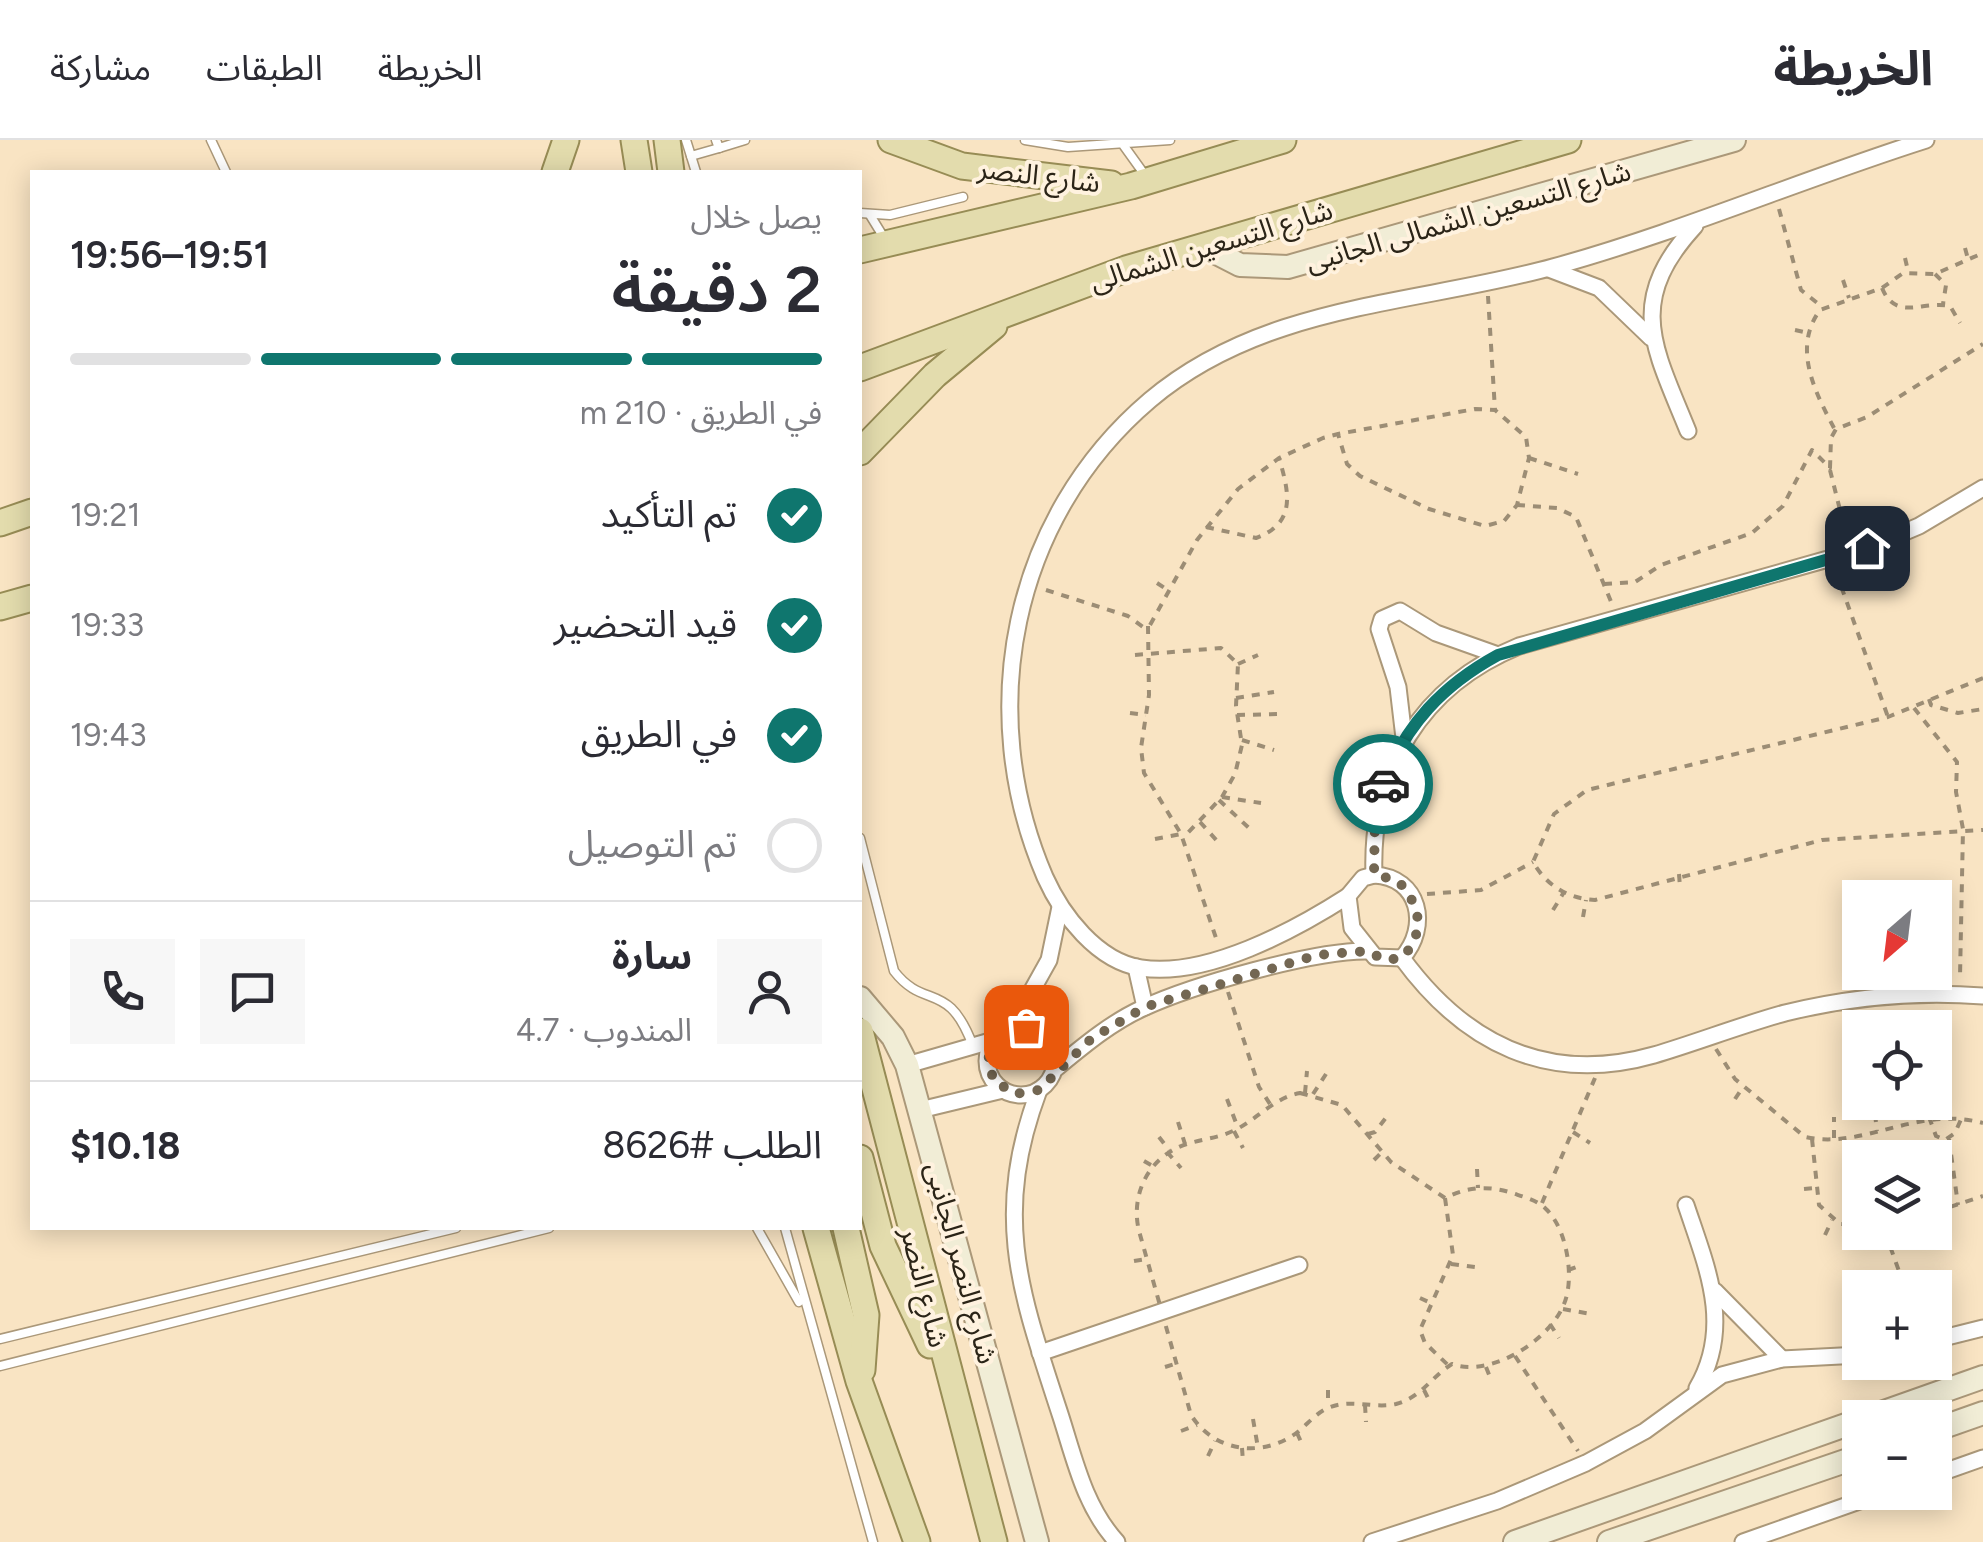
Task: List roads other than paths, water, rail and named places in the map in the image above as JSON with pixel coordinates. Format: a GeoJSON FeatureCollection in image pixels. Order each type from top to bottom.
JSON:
{"type":"FeatureCollection","features":[{"type":"Feature","properties":{"kind":"main road"},"geometry":{"type":"LineString","coordinates":[[556,170],[566,140]]}},
{"type":"Feature","properties":{"kind":"main road"},"geometry":{"type":"LineString","coordinates":[[634,140],[638,170]]}},
{"type":"Feature","properties":{"kind":"main road"},"geometry":{"type":"LineString","coordinates":[[667,140],[681,164]]}},
{"type":"Feature","properties":{"kind":"main road","name":"شارع النصر"},"geometry":{"type":"LineString","coordinates":[[891,140],[932,157],[992,172],[1140,183]]}},
{"type":"Feature","properties":{"kind":"main road"},"geometry":{"type":"LineString","coordinates":[[862,250],[1140,183],[1283,140]]}},
{"type":"Feature","properties":{"kind":"main road","name":"شارع التسعين الشمالى"},"geometry":{"type":"LineString","coordinates":[[862,367],[1019,307],[1204,246],[1568,140]]}},
{"type":"Feature","properties":{"kind":"main road"},"geometry":{"type":"LineString","coordinates":[[862,450],[935,375],[1019,307]]}},
{"type":"Feature","properties":{"kind":"main road"},"geometry":{"type":"LineString","coordinates":[[0,523],[30,513]]}},
{"type":"Feature","properties":{"kind":"main road"},"geometry":{"type":"LineString","coordinates":[[0,607],[30,599]]}},
{"type":"Feature","properties":{"kind":"main road","name":"شارع النصر"},"geometry":{"type":"LineString","coordinates":[[862,1039],[945,1368],[994,1542]]}},
{"type":"Feature","properties":{"kind":"main road"},"geometry":{"type":"LineString","coordinates":[[862,1165],[893,1271],[945,1368]]}},
{"type":"Feature","properties":{"kind":"main road"},"geometry":{"type":"LineString","coordinates":[[817,1230],[860,1381],[916,1542]]}},
{"type":"Feature","properties":{"kind":"main road"},"geometry":{"type":"LineString","coordinates":[[847,1230],[860,1283],[866,1332],[860,1381]]}},
{"type":"Feature","properties":{"kind":"street","name":"شارع التسعين الشمالى الجانبى"},"geometry":{"type":"LineString","coordinates":[[1204,246],[1240,265],[1288,267],[1734,140]]}},
{"type":"Feature","properties":{"kind":"street"},"geometry":{"type":"LineString","coordinates":[[1402,958],[1419,926],[1415,901],[1398,881],[1374,874],[1362,878],[1348,896],[1301,928],[1185,967],[1136,967],[1098,946],[1060,907],[1033,848],[1011,761],[1009,671],[1027,584],[1064,502],[1089,465],[1128,420],[1186,373],[1238,344],[1309,318],[1548,268],[1698,224],[1774,190],[1926,140]]}},
{"type":"Feature","properties":{"kind":"street"},"geometry":{"type":"LineString","coordinates":[[1688,431],[1651,338],[1650,306],[1659,274],[1698,224]]}},
{"type":"Feature","properties":{"kind":"street"},"geometry":{"type":"LineString","coordinates":[[1548,268],[1600,288],[1651,338]]}},
{"type":"Feature","properties":{"kind":"street"},"geometry":{"type":"LineString","coordinates":[[1374,874],[1375,818],[1381,790],[1404,738],[1445,690],[1498,655],[1851,552],[1919,526],[1983,488]]}},
{"type":"Feature","properties":{"kind":"street"},"geometry":{"type":"LineString","coordinates":[[1404,738],[1398,687],[1379,629],[1382,619],[1400,611],[1466,646],[1498,655]]}},
{"type":"Feature","properties":{"kind":"street"},"geometry":{"type":"LineString","coordinates":[[1348,896],[1352,928],[1368,951],[1384,960],[1402,958]]}},
{"type":"Feature","properties":{"kind":"street"},"geometry":{"type":"LineString","coordinates":[[907,1065],[994,1040],[1011,1028],[1050,960],[1060,907]]}},
{"type":"Feature","properties":{"kind":"street"},"geometry":{"type":"LineString","coordinates":[[1116,1542],[1088,1499],[1019,1282],[1012,1227],[1016,1171],[1039,1090],[1054,1070],[1091,1039],[1145,1007],[1317,955],[1368,951]]}},
{"type":"Feature","properties":{"kind":"street"},"geometry":{"type":"LineString","coordinates":[[1402,958],[1421,984],[1468,1030],[1508,1051],[1565,1064],[1599,1064],[1653,1056],[1712,1035],[1843,1001],[1983,996]]}},
{"type":"Feature","properties":{"kind":"street"},"geometry":{"type":"LineString","coordinates":[[1136,967],[1145,1007]]}},
{"type":"Feature","properties":{"kind":"street","name":"شارع النصر الجانبى"},"geometry":{"type":"LineString","coordinates":[[862,1000],[893,1037],[907,1065],[1037,1542]]}},
{"type":"Feature","properties":{"kind":"street"},"geometry":{"type":"LineString","coordinates":[[1011,1028],[1040,1032],[1050,1042],[1054,1070]]}},
{"type":"Feature","properties":{"kind":"street"},"geometry":{"type":"LineString","coordinates":[[994,1040],[988,1067],[1003,1090]]}},
{"type":"Feature","properties":{"kind":"street"},"geometry":{"type":"LineString","coordinates":[[920,1110],[1003,1090],[1015,1094],[1039,1090]]}},
{"type":"Feature","properties":{"kind":"street"},"geometry":{"type":"LineString","coordinates":[[1686,1205],[1715,1291],[1711,1364],[1695,1391]]}},
{"type":"Feature","properties":{"kind":"street"},"geometry":{"type":"LineString","coordinates":[[1040,1353],[1300,1265]]}},
{"type":"Feature","properties":{"kind":"street"},"geometry":{"type":"LineString","coordinates":[[1715,1291],[1782,1359]]}},
{"type":"Feature","properties":{"kind":"street"},"geometry":{"type":"LineString","coordinates":[[1952,1336],[1983,1328]]}},
{"type":"Feature","properties":{"kind":"street"},"geometry":{"type":"LineString","coordinates":[[1372,1542],[1496,1501],[1586,1463],[1645,1430],[1695,1391],[1736,1370],[1782,1359],[1842,1356]]}},
{"type":"Feature","properties":{"kind":"street"},"geometry":{"type":"LineString","coordinates":[[1917,1400],[1983,1376]]}},
{"type":"Feature","properties":{"kind":"street"},"geometry":{"type":"LineString","coordinates":[[1952,1424],[1983,1413]]}},
{"type":"Feature","properties":{"kind":"street"},"geometry":{"type":"LineString","coordinates":[[1515,1542],[1842,1426]]}},
{"type":"Feature","properties":{"kind":"street"},"geometry":{"type":"LineString","coordinates":[[1952,1469],[1983,1458]]}},
{"type":"Feature","properties":{"kind":"street"},"geometry":{"type":"LineString","coordinates":[[1609,1542],[1842,1462]]}},
{"type":"Feature","properties":{"kind":"street"},"geometry":{"type":"LineString","coordinates":[[1743,1542],[1842,1507]]}},
{"type":"Feature","properties":{"kind":"lane"},"geometry":{"type":"LineString","coordinates":[[210,140],[225,170]]}},
{"type":"Feature","properties":{"kind":"lane"},"geometry":{"type":"LineString","coordinates":[[681,164],[686,140]]}},
{"type":"Feature","properties":{"kind":"lane"},"geometry":{"type":"LineString","coordinates":[[681,164],[718,144],[745,140]]}},
{"type":"Feature","properties":{"kind":"lane"},"geometry":{"type":"LineString","coordinates":[[1026,140],[1068,148],[1170,140]]}},
{"type":"Feature","properties":{"kind":"lane"},"geometry":{"type":"LineString","coordinates":[[1124,143],[1140,183]]}},
{"type":"Feature","properties":{"kind":"lane"},"geometry":{"type":"LineString","coordinates":[[862,213],[963,198]]}},
{"type":"Feature","properties":{"kind":"lane"},"geometry":{"type":"LineString","coordinates":[[870,215],[887,244]]}},
{"type":"Feature","properties":{"kind":"lane"},"geometry":{"type":"LineString","coordinates":[[862,846],[894,971],[906,984],[954,1007],[973,1046]]}},
{"type":"Feature","properties":{"kind":"lane"},"geometry":{"type":"LineString","coordinates":[[0,1339],[448,1230]]}},
{"type":"Feature","properties":{"kind":"lane"},"geometry":{"type":"LineString","coordinates":[[0,1366],[541,1230]]}},
{"type":"Feature","properties":{"kind":"lane"},"geometry":{"type":"LineString","coordinates":[[758,1230],[806,1314]]}},
{"type":"Feature","properties":{"kind":"lane"},"geometry":{"type":"LineString","coordinates":[[786,1230],[806,1314],[873,1542]]}}]}
